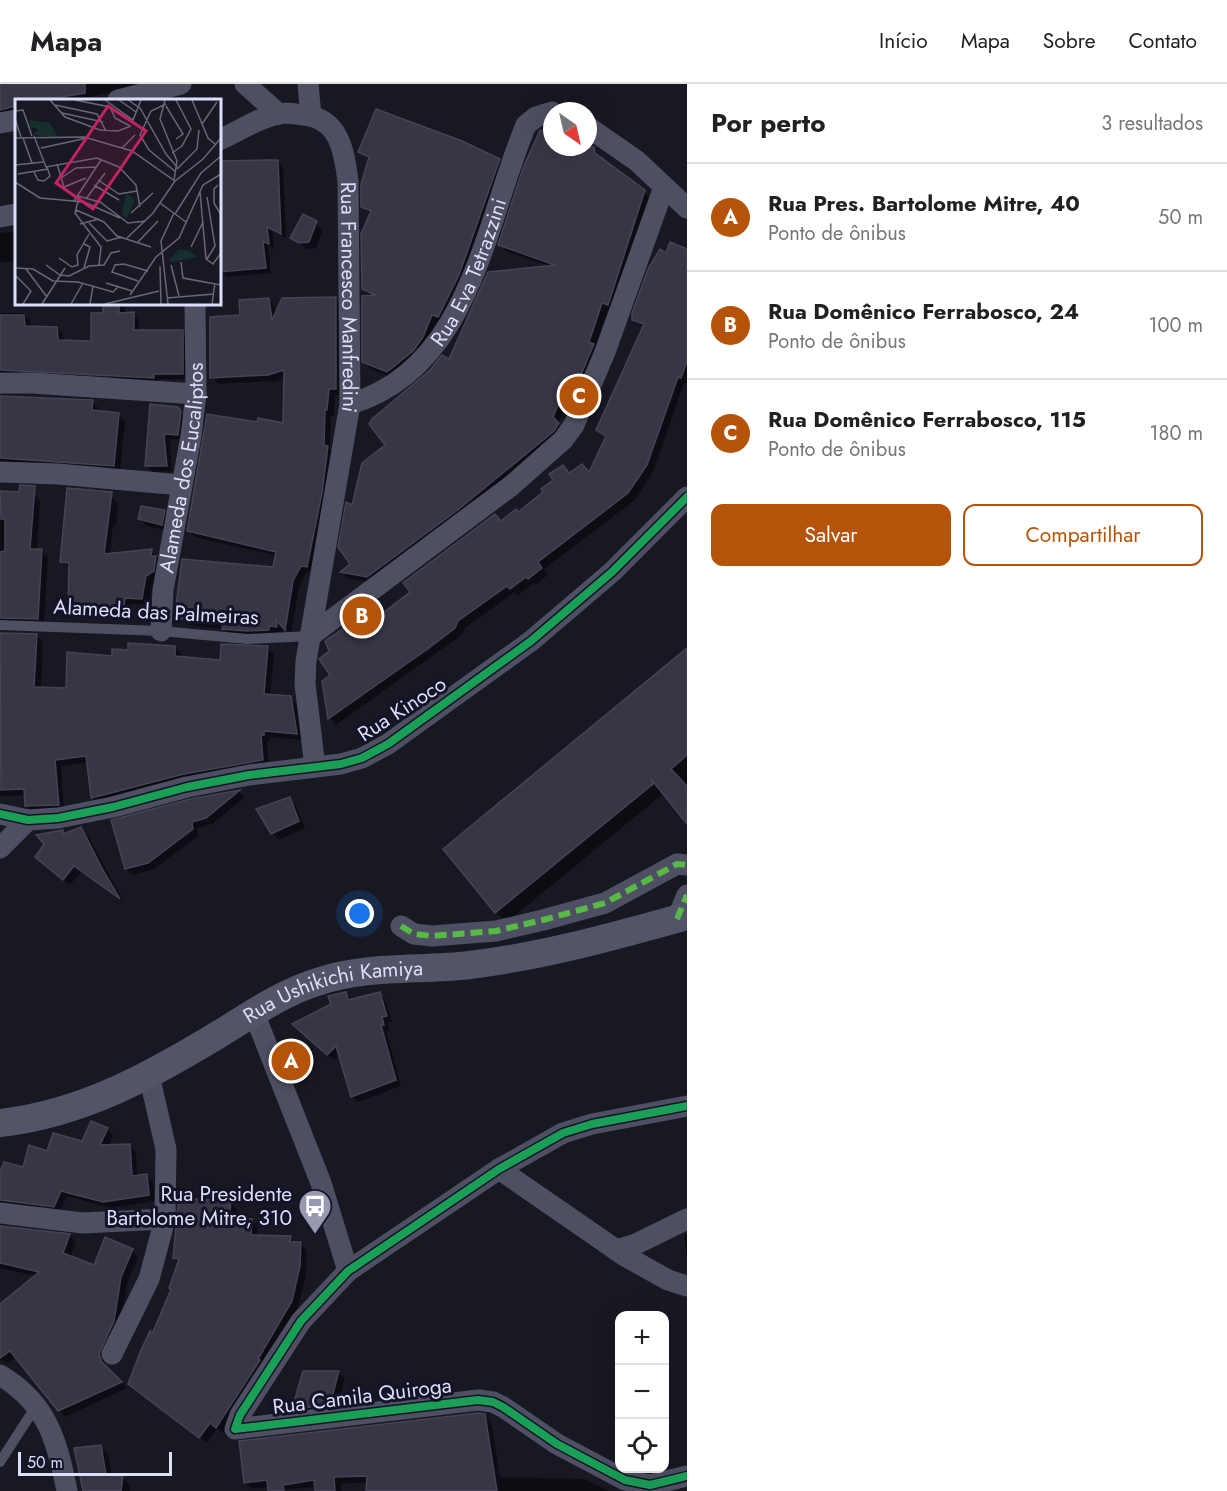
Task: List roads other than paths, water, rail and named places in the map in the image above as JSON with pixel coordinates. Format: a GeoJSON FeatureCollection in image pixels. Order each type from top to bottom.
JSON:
{"type":"FeatureCollection","features":[{"type":"Feature","properties":{"kind":"main road","name":"Rua Ushikichi Kamiya"},"geometry":{"type":"LineString","coordinates":[[0,1123],[62,1110],[111,1094],[149,1075],[281,996],[350,972],[488,962],[593,942],[684,910]]}},
{"type":"Feature","properties":{"kind":"street"},"geometry":{"type":"LineString","coordinates":[[245,84],[279,114]]}},
{"type":"Feature","properties":{"kind":"street"},"geometry":{"type":"LineString","coordinates":[[220,140],[279,114],[311,116],[308,84]]}},
{"type":"Feature","properties":{"kind":"street"},"geometry":{"type":"LineString","coordinates":[[124,99],[175,91]]}},
{"type":"Feature","properties":{"kind":"street","name":"Rua Eva Tetrazzini"},"geometry":{"type":"LineString","coordinates":[[350,404],[368,399],[411,372],[440,339],[463,300],[526,125],[543,115]]}},
{"type":"Feature","properties":{"kind":"street","name":"Rua Francesco Manfredini"},"geometry":{"type":"LineString","coordinates":[[310,636],[350,404],[348,181],[345,156],[335,131],[327,123],[311,116]]}},
{"type":"Feature","properties":{"kind":"street"},"geometry":{"type":"LineString","coordinates":[[0,123],[15,120]]}},
{"type":"Feature","properties":{"kind":"street"},"geometry":{"type":"LineString","coordinates":[[597,133],[636,161],[687,208]]}},
{"type":"Feature","properties":{"kind":"street"},"geometry":{"type":"LineString","coordinates":[[315,767],[304,684],[310,636],[512,486],[563,440],[574,425],[605,352],[664,187]]}},
{"type":"Feature","properties":{"kind":"street"},"geometry":{"type":"LineString","coordinates":[[0,217],[15,214]]}},
{"type":"Feature","properties":{"kind":"street","name":"Alameda dos Eucaliptos"},"geometry":{"type":"LineString","coordinates":[[161,630],[164,590],[180,485],[191,436],[196,394],[195,304]]}},
{"type":"Feature","properties":{"kind":"street"},"geometry":{"type":"LineString","coordinates":[[0,384],[32,383],[196,394]]}},
{"type":"Feature","properties":{"kind":"street"},"geometry":{"type":"LineString","coordinates":[[0,472],[58,474],[180,485]]}},
{"type":"Feature","properties":{"kind":"street","name":"Rua Kinoco"},"geometry":{"type":"LineString","coordinates":[[0,814],[28,820],[102,809],[187,787],[249,775],[341,764],[362,758],[388,744],[495,669],[579,602],[687,497]]}},
{"type":"Feature","properties":{"kind":"street"},"geometry":{"type":"LineString","coordinates":[[0,848],[28,820]]}},
{"type":"Feature","properties":{"kind":"street"},"geometry":{"type":"LineString","coordinates":[[401,926],[414,933],[432,936],[496,931],[605,903],[677,864],[687,865]]}},
{"type":"Feature","properties":{"kind":"street"},"geometry":{"type":"LineString","coordinates":[[254,1012],[321,1183],[348,1271],[499,1169],[563,1133],[592,1124],[687,1106]]}},
{"type":"Feature","properties":{"kind":"street"},"geometry":{"type":"LineString","coordinates":[[112,1354],[149,1279],[165,1219],[166,1149],[149,1075]]}},
{"type":"Feature","properties":{"kind":"street"},"geometry":{"type":"LineString","coordinates":[[499,1169],[616,1250],[668,1280],[687,1286]]}},
{"type":"Feature","properties":{"kind":"street"},"geometry":{"type":"LineString","coordinates":[[0,1213],[83,1223],[165,1219]]}},
{"type":"Feature","properties":{"kind":"street"},"geometry":{"type":"LineString","coordinates":[[616,1250],[636,1244],[687,1219]]}},
{"type":"Feature","properties":{"kind":"street","name":"Rua Camila Quiroga"},"geometry":{"type":"LineString","coordinates":[[348,1271],[301,1321],[240,1415],[235,1429],[478,1400],[494,1402],[557,1444],[625,1480],[650,1485],[687,1476]]}},
{"type":"Feature","properties":{"kind":"street"},"geometry":{"type":"LineString","coordinates":[[0,1375],[39,1407],[60,1452],[66,1491]]}},
{"type":"Feature","properties":{"kind":"lane","name":"Alameda das Palmeiras"},"geometry":{"type":"LineString","coordinates":[[0,625],[161,630],[247,639],[310,636]]}},
{"type":"Feature","properties":{"kind":"lane"},"geometry":{"type":"LineString","coordinates":[[0,1462],[29,1417],[39,1407]]}},
{"type":"Feature","properties":{"kind":"place","name":"Rua Domênico Ferrabosco, 115"},"geometry":{"type":"Point","coordinates":[579,396]}},
{"type":"Feature","properties":{"kind":"place","name":"Rua Domênico Ferrabosco, 24"},"geometry":{"type":"Point","coordinates":[362,616]}},
{"type":"Feature","properties":{"kind":"place","name":"Rua Pres. Bartolome Mitre, 40"},"geometry":{"type":"Point","coordinates":[291,1061]}},
{"type":"Feature","properties":{"kind":"place","name":"Rua Presidente Bartolome Mitre, 310"},"geometry":{"type":"Point","coordinates":[315,1235]}}]}
